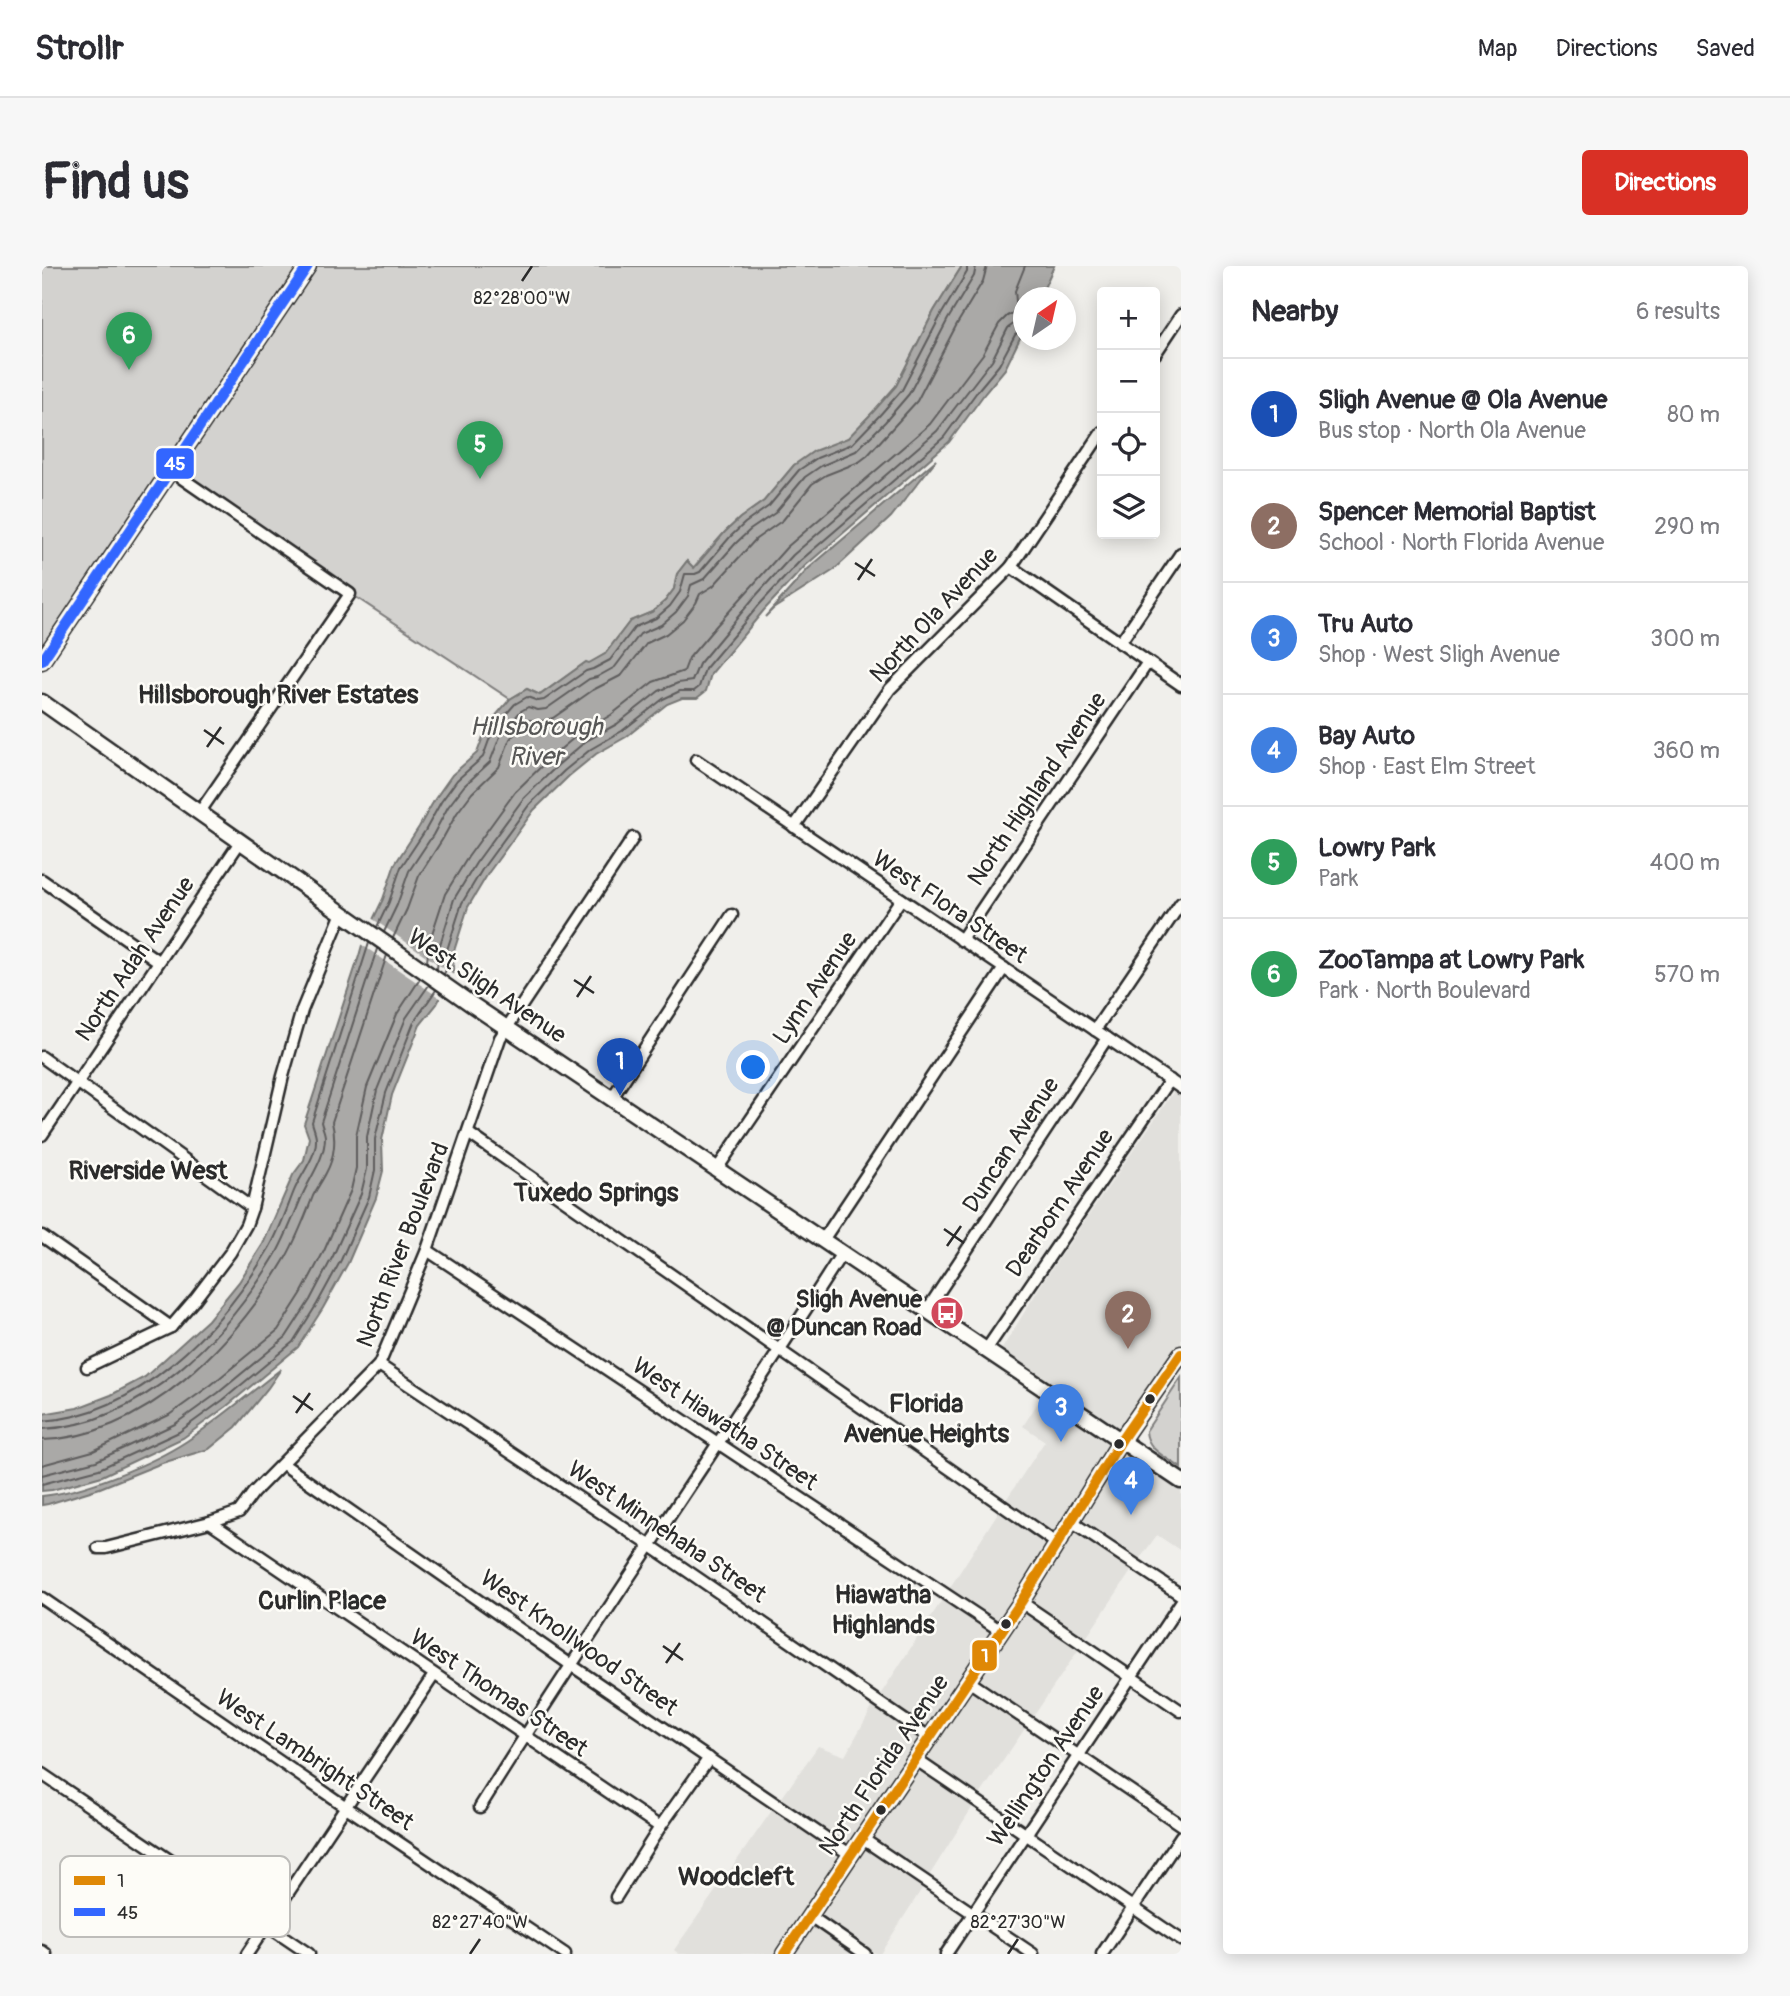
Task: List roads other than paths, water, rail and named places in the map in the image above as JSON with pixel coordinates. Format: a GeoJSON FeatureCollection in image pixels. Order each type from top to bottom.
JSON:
{"type":"FeatureCollection","features":[{"type":"Feature","properties":{"kind":"main road"},"geometry":{"type":"LineString","coordinates":[[42,661],[308,266]]}},
{"type":"Feature","properties":{"kind":"main road","name":"West Sligh Avenue"},"geometry":{"type":"LineString","coordinates":[[42,702],[474,1006],[1181,1481]]}},
{"type":"Feature","properties":{"kind":"main road","name":"North Florida Avenue"},"geometry":{"type":"LineString","coordinates":[[784,1954],[1021,1602],[1122,1440],[1181,1354]]}},
{"type":"Feature","properties":{"kind":"street"},"geometry":{"type":"LineString","coordinates":[[1158,350],[1181,315]]}},
{"type":"Feature","properties":{"kind":"street","name":"North Ola Avenue"},"geometry":{"type":"LineString","coordinates":[[794,827],[890,689],[1011,567],[1097,439]]}},
{"type":"Feature","properties":{"kind":"street"},"geometry":{"type":"LineString","coordinates":[[170,470],[350,593],[200,813]]}},
{"type":"Feature","properties":{"kind":"street"},"geometry":{"type":"LineString","coordinates":[[1120,643],[1181,553]]}},
{"type":"Feature","properties":{"kind":"street"},"geometry":{"type":"LineString","coordinates":[[1011,567],[1181,685]]}},
{"type":"Feature","properties":{"kind":"street","name":"North Highland Avenue"},"geometry":{"type":"LineString","coordinates":[[961,940],[1148,662]]}},
{"type":"Feature","properties":{"kind":"street","name":"West Flora Street"},"geometry":{"type":"LineString","coordinates":[[696,760],[1181,1088]]}},
{"type":"Feature","properties":{"kind":"street","name":"North River Boulevard"},"geometry":{"type":"LineString","coordinates":[[98,1548],[210,1522],[239,1512],[253,1493],[379,1365],[427,1250],[500,1038],[633,838]]}},
{"type":"Feature","properties":{"kind":"street","name":"North Adah Avenue"},"geometry":{"type":"LineString","coordinates":[[42,1135],[240,842]]}},
{"type":"Feature","properties":{"kind":"street"},"geometry":{"type":"LineString","coordinates":[[42,880],[158,961]]}},
{"type":"Feature","properties":{"kind":"street","name":"Lynn Avenue"},"geometry":{"type":"LineString","coordinates":[[717,1170],[901,899]]}},
{"type":"Feature","properties":{"kind":"street"},"geometry":{"type":"LineString","coordinates":[[1095,1030],[1181,903]]}},
{"type":"Feature","properties":{"kind":"street"},"geometry":{"type":"LineString","coordinates":[[612,1098],[732,915]]}},
{"type":"Feature","properties":{"kind":"street"},"geometry":{"type":"LineString","coordinates":[[88,1367],[171,1327],[230,1253],[246,1225],[302,1010],[345,916]]}},
{"type":"Feature","properties":{"kind":"street"},"geometry":{"type":"LineString","coordinates":[[823,1240],[1003,968]]}},
{"type":"Feature","properties":{"kind":"street","name":"Duncan Avenue"},"geometry":{"type":"LineString","coordinates":[[927,1310],[1107,1038]]}},
{"type":"Feature","properties":{"kind":"street"},"geometry":{"type":"LineString","coordinates":[[42,1057],[252,1209]]}},
{"type":"Feature","properties":{"kind":"street","name":"Dearborn Avenue"},"geometry":{"type":"LineString","coordinates":[[986,1350],[1170,1080]]}},
{"type":"Feature","properties":{"kind":"street"},"geometry":{"type":"LineString","coordinates":[[468,1133],[1056,1543]]}},
{"type":"Feature","properties":{"kind":"street"},"geometry":{"type":"LineString","coordinates":[[42,1236],[171,1327]]}},
{"type":"Feature","properties":{"kind":"street","name":"West Hiawatha Street"},"geometry":{"type":"LineString","coordinates":[[427,1250],[1001,1631]]}},
{"type":"Feature","properties":{"kind":"street"},"geometry":{"type":"LineString","coordinates":[[480,1807],[842,1253]]}},
{"type":"Feature","properties":{"kind":"street","name":"West Minnehaha Street"},"geometry":{"type":"LineString","coordinates":[[379,1365],[651,1546],[929,1737]]}},
{"type":"Feature","properties":{"kind":"street","name":"West Knollwood Street"},"geometry":{"type":"LineString","coordinates":[[283,1464],[571,1665],[851,1855]]}},
{"type":"Feature","properties":{"kind":"street"},"geometry":{"type":"LineString","coordinates":[[1070,1521],[1181,1595]]}},
{"type":"Feature","properties":{"kind":"street","name":"West Thomas Street"},"geometry":{"type":"LineString","coordinates":[[210,1522],[660,1827]]}},
{"type":"Feature","properties":{"kind":"street","name":"West Lambright Street"},"geometry":{"type":"LineString","coordinates":[[42,1598],[565,1954]]}},
{"type":"Feature","properties":{"kind":"street"},"geometry":{"type":"LineString","coordinates":[[1021,1602],[1181,1711]]}},
{"type":"Feature","properties":{"kind":"street","name":"Wellington Avenue"},"geometry":{"type":"LineString","coordinates":[[946,1954],[1181,1602]]}},
{"type":"Feature","properties":{"kind":"street"},"geometry":{"type":"LineString","coordinates":[[290,1890],[434,1675]]}},
{"type":"Feature","properties":{"kind":"street"},"geometry":{"type":"LineString","coordinates":[[967,1680],[1181,1825]]}},
{"type":"Feature","properties":{"kind":"street"},"geometry":{"type":"LineString","coordinates":[[616,1897],[660,1827],[709,1758]]}},
{"type":"Feature","properties":{"kind":"street"},"geometry":{"type":"LineString","coordinates":[[915,1759],[1181,1940]]}},
{"type":"Feature","properties":{"kind":"street"},"geometry":{"type":"LineString","coordinates":[[42,1774],[164,1856]]}},
{"type":"Feature","properties":{"kind":"street"},"geometry":{"type":"LineString","coordinates":[[1102,1954],[1181,1836]]}},
{"type":"Feature","properties":{"kind":"street"},"geometry":{"type":"LineString","coordinates":[[863,1839],[1033,1954]]}},
{"type":"Feature","properties":{"kind":"street"},"geometry":{"type":"LineString","coordinates":[[810,1916],[865,1954]]}},
{"type":"Feature","properties":{"kind":"street"},"geometry":{"type":"LineString","coordinates":[[247,1954],[258,1937]]}},
{"type":"Feature","properties":{"kind":"street"},"geometry":{"type":"LineString","coordinates":[[284,1937],[309,1954]]}},
{"type":"Feature","properties":{"kind":"street"},"geometry":{"type":"LineString","coordinates":[[42,1951],[46,1954]]}},
{"type":"Feature","properties":{"kind":"water","name":"Hillsborough River"},"geometry":{"type":"Polygon","coordinates":[[[962,266],[1054,266],[1045,287],[1013,287],[1014,350],[1005,369],[949,442],[805,566],[711,674],[706,691],[697,698],[682,698],[667,704],[626,737],[596,754],[569,776],[534,810],[489,872],[468,907],[454,951],[453,972],[437,1004],[420,1025],[392,1095],[382,1140],[383,1171],[376,1198],[348,1263],[298,1347],[227,1406],[183,1438],[102,1476],[42,1491],[42,1414],[77,1408],[111,1395],[145,1377],[208,1320],[239,1282],[263,1244],[293,1175],[304,1160],[309,1138],[304,1124],[364,938],[383,899],[395,864],[452,775],[477,753],[487,726],[510,699],[527,689],[540,695],[586,662],[605,654],[630,621],[652,612],[665,601],[674,589],[677,574],[687,561],[694,568],[725,532],[764,501],[794,465],[814,451],[848,438],[896,386],[934,311],[962,266]]]}},
{"type":"Feature","properties":{"kind":"water"},"geometry":{"type":"Polygon","coordinates":[[[936,460],[891,517],[834,570],[773,609],[765,617],[808,569],[936,460]]]}},
{"type":"Feature","properties":{"kind":"water"},"geometry":{"type":"Polygon","coordinates":[[[281,1369],[236,1427],[209,1449],[162,1463],[100,1488],[42,1505],[42,1496],[97,1483],[172,1450],[211,1424],[281,1369]]]}},
{"type":"Feature","properties":{"kind":"place","name":"ZooTampa at Lowry Park"},"geometry":{"type":"Point","coordinates":[129,370]}},
{"type":"Feature","properties":{"kind":"place","name":"Lowry Park"},"geometry":{"type":"Point","coordinates":[480,479]}},
{"type":"Feature","properties":{"kind":"place","name":"Sligh Avenue @ Ola Avenue"},"geometry":{"type":"Point","coordinates":[620,1096]}},
{"type":"Feature","properties":{"kind":"place","name":"Sligh Avenue @ Duncan Road"},"geometry":{"type":"Point","coordinates":[947,1313]}},
{"type":"Feature","properties":{"kind":"place","name":"Spencer Memorial Baptist"},"geometry":{"type":"Point","coordinates":[1128,1349]}},
{"type":"Feature","properties":{"kind":"place","name":"Tru Auto"},"geometry":{"type":"Point","coordinates":[1061,1442]}},
{"type":"Feature","properties":{"kind":"place","name":"Bay Auto"},"geometry":{"type":"Point","coordinates":[1131,1515]}},
{"type":"Feature","properties":{"kind":"district","name":"Hillsborough River Estates"},"geometry":{"type":"Point","coordinates":[278,695]}},
{"type":"Feature","properties":{"kind":"district","name":"Riverside West"},"geometry":{"type":"Point","coordinates":[148,1171]}},
{"type":"Feature","properties":{"kind":"district","name":"Tuxedo Springs"},"geometry":{"type":"Point","coordinates":[596,1193]}},
{"type":"Feature","properties":{"kind":"district","name":"Florida Avenue Heights"},"geometry":{"type":"Point","coordinates":[926,1419]}},
{"type":"Feature","properties":{"kind":"district","name":"Curlin Place"},"geometry":{"type":"Point","coordinates":[322,1601]}},
{"type":"Feature","properties":{"kind":"district","name":"Hiawatha Highlands"},"geometry":{"type":"Point","coordinates":[883,1610]}},
{"type":"Feature","properties":{"kind":"district","name":"Woodcleft"},"geometry":{"type":"Point","coordinates":[736,1877]}}]}
